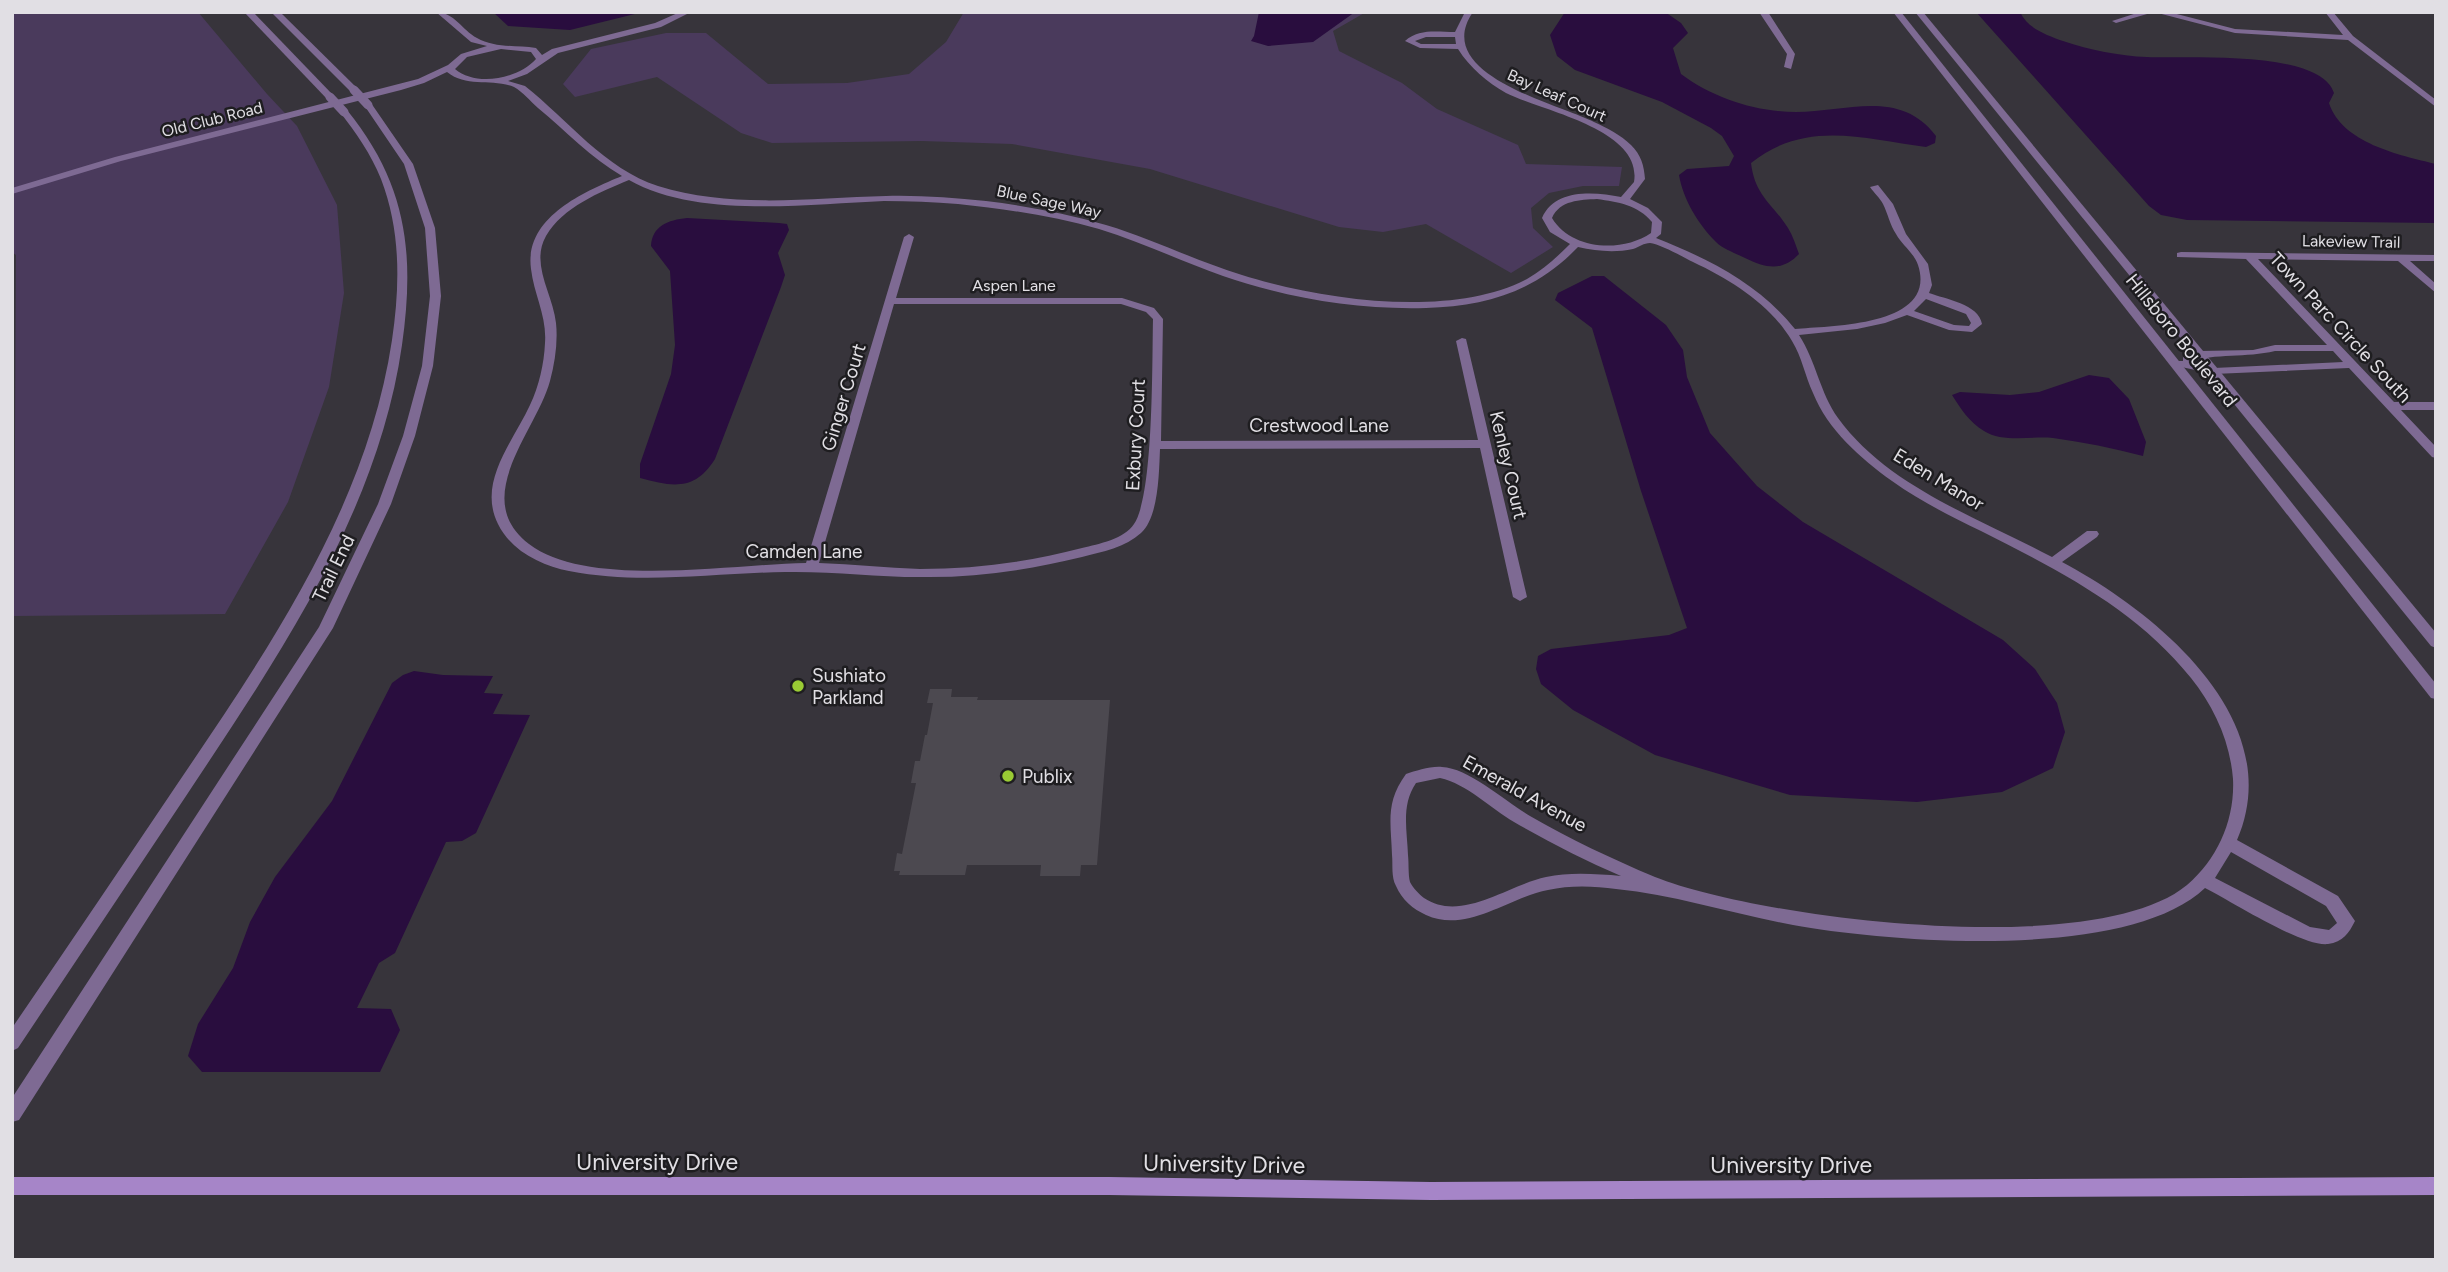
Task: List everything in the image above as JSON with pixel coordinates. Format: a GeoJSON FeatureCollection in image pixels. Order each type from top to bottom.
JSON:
{"type":"FeatureCollection","features":[{"type":"Feature","properties":{"kind":"main road","name":"University Drive"},"geometry":{"type":"LineString","coordinates":[[12,1186],[1081,1186],[1431,1191],[2436,1186]]}},
{"type":"Feature","properties":{"kind":"street","name":"Trail End"},"geometry":{"type":"LineString","coordinates":[[12,1043],[275,648],[327,554],[372,452],[399,340],[404,279],[401,232],[391,191],[376,155],[344,112],[248,12]]}},
{"type":"Feature","properties":{"kind":"street","name":"Trail End"},"geometry":{"type":"LineString","coordinates":[[12,1114],[326,628],[362,557],[407,449],[422,390],[435,304],[430,228],[418,184],[387,128],[368,105],[275,12]]}},
{"type":"Feature","properties":{"kind":"street"},"geometry":{"type":"LineString","coordinates":[[440,12],[474,40],[484,44],[526,48],[537,52],[541,59]]}},
{"type":"Feature","properties":{"kind":"street"},"geometry":{"type":"LineString","coordinates":[[526,48],[564,43],[641,24],[672,12]]}},
{"type":"Feature","properties":{"kind":"street"},"geometry":{"type":"LineString","coordinates":[[525,88],[523,81],[530,70],[541,59],[555,51],[658,25],[687,12]]}},
{"type":"Feature","properties":{"kind":"street"},"geometry":{"type":"LineString","coordinates":[[1462,47],[1420,46],[1409,41],[1413,36],[1423,34],[1459,35],[1460,25],[1469,12]]}},
{"type":"Feature","properties":{"kind":"street"},"geometry":{"type":"LineString","coordinates":[[1763,12],[1791,54],[1788,67]]}},
{"type":"Feature","properties":{"kind":"street","name":"Hillsboro Boulevard"},"geometry":{"type":"LineString","coordinates":[[1897,12],[2436,694]]}},
{"type":"Feature","properties":{"kind":"street","name":"Hillsboro Boulevard"},"geometry":{"type":"LineString","coordinates":[[1919,12],[2436,643]]}},
{"type":"Feature","properties":{"kind":"street"},"geometry":{"type":"LineString","coordinates":[[2116,21],[2150,12]]}},
{"type":"Feature","properties":{"kind":"street"},"geometry":{"type":"LineString","coordinates":[[2158,12],[2235,31],[2350,38]]}},
{"type":"Feature","properties":{"kind":"street"},"geometry":{"type":"LineString","coordinates":[[2329,12],[2350,38],[2436,104]]}},
{"type":"Feature","properties":{"kind":"street","name":"Bay Leaf Court"},"geometry":{"type":"LineString","coordinates":[[1459,35],[1462,47],[1481,72],[1498,84],[1532,102],[1597,126],[1626,145],[1636,155],[1641,178],[1624,200]]}},
{"type":"Feature","properties":{"kind":"street"},"geometry":{"type":"LineString","coordinates":[[464,55],[472,49],[474,40]]}},
{"type":"Feature","properties":{"kind":"street"},"geometry":{"type":"LineString","coordinates":[[464,55],[510,46]]}},
{"type":"Feature","properties":{"kind":"street","name":"Old Club Road"},"geometry":{"type":"LineString","coordinates":[[12,191],[118,159],[421,81],[450,67],[464,55]]}},
{"type":"Feature","properties":{"kind":"street"},"geometry":{"type":"LineString","coordinates":[[450,67],[452,74],[463,79]]}},
{"type":"Feature","properties":{"kind":"street"},"geometry":{"type":"LineString","coordinates":[[482,81],[514,76],[530,70]]}},
{"type":"Feature","properties":{"kind":"street","name":"Old Club Road"},"geometry":{"type":"LineString","coordinates":[[421,81],[482,81]]}},
{"type":"Feature","properties":{"kind":"street"},"geometry":{"type":"LineString","coordinates":[[482,81],[509,83],[525,88]]}},
{"type":"Feature","properties":{"kind":"street","name":"Blue Sage Way"},"geometry":{"type":"LineString","coordinates":[[525,88],[532,98],[627,177],[674,194],[768,204],[912,198],[1018,208],[1118,233],[1269,287],[1340,300],[1444,303],[1504,292],[1544,273],[1576,243]]}},
{"type":"Feature","properties":{"kind":"street","name":"Camden Lane"},"geometry":{"type":"LineString","coordinates":[[627,177],[596,189],[576,201],[547,228],[538,242],[534,257],[536,271],[549,306],[550,357],[536,405],[496,491],[498,508],[506,526],[518,542],[536,555],[565,567],[708,572],[811,567],[932,573],[971,571],[1055,560],[1095,549]]}},
{"type":"Feature","properties":{"kind":"street"},"geometry":{"type":"LineString","coordinates":[[1793,332],[1857,326],[1908,312],[1924,295],[1927,282],[1924,265],[1902,236],[1892,219],[1888,204],[1875,187]]}},
{"type":"Feature","properties":{"kind":"street"},"geometry":{"type":"LineString","coordinates":[[1584,197],[1624,200],[1653,216],[1658,229],[1651,240],[1614,248],[1576,243],[1555,232],[1549,225],[1548,212],[1553,206],[1584,197]]}},
{"type":"Feature","properties":{"kind":"street","name":"Ginger Court"},"geometry":{"type":"LineString","coordinates":[[811,567],[909,237]]}},
{"type":"Feature","properties":{"kind":"street","name":"Eden Manor"},"geometry":{"type":"LineString","coordinates":[[1651,240],[1698,259],[1731,277],[1775,314],[1793,332],[1804,351],[1826,411],[1866,455],[1924,496],[2053,562],[2115,601],[2154,629],[2186,662],[2213,700],[2231,735],[2243,771],[2241,803],[2228,843],[2205,880]]}},
{"type":"Feature","properties":{"kind":"street","name":"Lakeview Trail"},"geometry":{"type":"LineString","coordinates":[[2181,255],[2436,258]]}},
{"type":"Feature","properties":{"kind":"street","name":"Town Parc Circle South"},"geometry":{"type":"LineString","coordinates":[[2249,256],[2436,453]]}},
{"type":"Feature","properties":{"kind":"street"},"geometry":{"type":"LineString","coordinates":[[2400,257],[2436,290]]}},
{"type":"Feature","properties":{"kind":"street"},"geometry":{"type":"LineString","coordinates":[[1908,312],[1953,328],[1972,329],[1977,324],[1976,318],[1970,312],[1924,295]]}},
{"type":"Feature","properties":{"kind":"street","name":"Aspen Lane"},"geometry":{"type":"LineString","coordinates":[[890,300],[1137,304]]}},
{"type":"Feature","properties":{"kind":"street","name":"Exbury Court"},"geometry":{"type":"LineString","coordinates":[[1095,549],[1123,540],[1141,527],[1148,511],[1158,319],[1150,310],[1137,304]]}},
{"type":"Feature","properties":{"kind":"street","name":"Kenley Court"},"geometry":{"type":"LineString","coordinates":[[1462,341],[1520,597]]}},
{"type":"Feature","properties":{"kind":"street"},"geometry":{"type":"LineString","coordinates":[[2176,363],[2200,354],[2253,353],[2275,348],[2335,348]]}},
{"type":"Feature","properties":{"kind":"street"},"geometry":{"type":"LineString","coordinates":[[2296,348],[2312,365]]}},
{"type":"Feature","properties":{"kind":"street"},"geometry":{"type":"LineString","coordinates":[[2176,363],[2214,371],[2351,365]]}},
{"type":"Feature","properties":{"kind":"street"},"geometry":{"type":"LineString","coordinates":[[2391,406],[2436,406]]}},
{"type":"Feature","properties":{"kind":"street","name":"Crestwood Lane"},"geometry":{"type":"LineString","coordinates":[[1153,445],[1485,444]]}},
{"type":"Feature","properties":{"kind":"street"},"geometry":{"type":"LineString","coordinates":[[2053,562],[2091,534]]}},
{"type":"Feature","properties":{"kind":"street","name":"Emerald Avenue"},"geometry":{"type":"LineString","coordinates":[[1671,889],[1543,830],[1453,775],[1440,772],[1411,778],[1397,800],[1402,883],[1410,895],[1425,908],[1441,915],[1458,915],[1509,894],[1549,883],[1616,882],[1671,889],[1756,912],[1821,924],[1898,932],[1977,933],[2086,928],[2132,917],[2175,902],[2205,880]]}},
{"type":"Feature","properties":{"kind":"street"},"geometry":{"type":"LineString","coordinates":[[2205,880],[2304,932],[2322,938],[2334,937],[2343,931],[2347,921],[2332,901],[2228,843]]}},
{"type":"Feature","properties":{"kind":"shaded area"},"geometry":{"type":"Polygon","coordinates":[[[12,12],[198,12],[297,126],[337,205],[344,293],[329,387],[288,502],[225,614],[14,616],[16,255],[12,252],[12,12]]]}},
{"type":"Feature","properties":{"kind":"shaded area"},"geometry":{"type":"Polygon","coordinates":[[[493,12],[643,12],[570,30],[508,26],[493,12]]]}},
{"type":"Feature","properties":{"kind":"shaded area"},"geometry":{"type":"Polygon","coordinates":[[[964,12],[1366,12],[1333,31],[1339,51],[1402,83],[1437,109],[1518,145],[1526,164],[1622,167],[1619,186],[1583,186],[1549,193],[1531,208],[1533,228],[1553,247],[1511,273],[1426,224],[1383,232],[1339,227],[1150,169],[1012,144],[922,141],[772,143],[741,133],[657,77],[575,97],[563,84],[591,49],[666,33],[706,33],[768,84],[847,83],[909,74],[946,42],[964,12]]]}},
{"type":"Feature","properties":{"kind":"shaded area"},"geometry":{"type":"Polygon","coordinates":[[[1259,12],[1355,12],[1313,42],[1268,46],[1251,41],[1259,12]]]}},
{"type":"Feature","properties":{"kind":"shaded area"},"geometry":{"type":"Polygon","coordinates":[[[1565,12],[1665,12],[1681,23],[1688,33],[1673,48],[1681,74],[1721,97],[1750,106],[1796,112],[1889,107],[1922,121],[1936,136],[1935,143],[1926,147],[1858,137],[1814,136],[1772,149],[1751,163],[1756,184],[1788,228],[1799,254],[1780,266],[1760,264],[1729,251],[1716,242],[1692,211],[1681,184],[1679,175],[1687,169],[1729,166],[1734,156],[1722,136],[1662,102],[1575,70],[1557,56],[1550,35],[1565,12]]]}},
{"type":"Feature","properties":{"kind":"shaded area"},"geometry":{"type":"Polygon","coordinates":[[[1976,12],[2020,12],[2028,23],[2044,34],[2115,54],[2250,59],[2305,69],[2324,79],[2334,93],[2329,103],[2336,117],[2359,138],[2389,151],[2436,164],[2436,223],[2187,220],[2161,215],[2149,206],[1976,12]]]}},
{"type":"Feature","properties":{"kind":"shaded area"},"geometry":{"type":"Polygon","coordinates":[[[687,218],[779,223],[787,224],[789,230],[778,253],[785,275],[715,459],[699,477],[682,484],[673,484],[640,478],[640,464],[671,374],[675,345],[670,271],[651,246],[654,233],[662,225],[687,218]]]}},
{"type":"Feature","properties":{"kind":"shaded area"},"geometry":{"type":"Polygon","coordinates":[[[1592,276],[1604,276],[1666,325],[1683,350],[1687,377],[1710,433],[1757,486],[1803,522],[2003,640],[2035,669],[2057,703],[2065,732],[2053,768],[2002,792],[1917,802],[1790,795],[1655,755],[1573,710],[1541,684],[1536,669],[1538,656],[1551,649],[1669,635],[1687,628],[1641,491],[1592,328],[1555,300],[1558,293],[1592,276]]]}},
{"type":"Feature","properties":{"kind":"shaded area"},"geometry":{"type":"Polygon","coordinates":[[[2089,375],[2109,378],[2129,399],[2146,442],[2143,456],[2053,438],[2008,438],[1992,435],[1970,419],[1952,395],[1960,392],[2010,395],[2039,392],[2089,375]]]}},
{"type":"Feature","properties":{"kind":"shaded area"},"geometry":{"type":"Polygon","coordinates":[[[414,671],[443,675],[493,676],[484,693],[503,694],[493,714],[530,715],[476,833],[462,841],[446,842],[395,953],[379,963],[357,1008],[391,1009],[400,1030],[380,1072],[202,1072],[188,1056],[198,1024],[233,968],[250,922],[275,877],[332,801],[392,683],[414,671]]]}},
{"type":"Feature","properties":{"kind":"building","name":"Publix"},"geometry":{"type":"Polygon","coordinates":[[[930,689],[952,689],[951,697],[978,697],[977,700],[1110,700],[1097,865],[1081,865],[1080,876],[1040,876],[1041,865],[967,865],[965,875],[899,875],[900,871],[894,871],[897,853],[902,854],[916,783],[911,783],[915,761],[920,761],[927,735],[933,703],[927,703],[930,689]]]}},
{"type":"Feature","properties":{"kind":"place","name":"Sushiato Parkland"},"geometry":{"type":"Point","coordinates":[798,686]}},
{"type":"Feature","properties":{"kind":"place","name":"Publix"},"geometry":{"type":"Point","coordinates":[1008,776]}}]}
